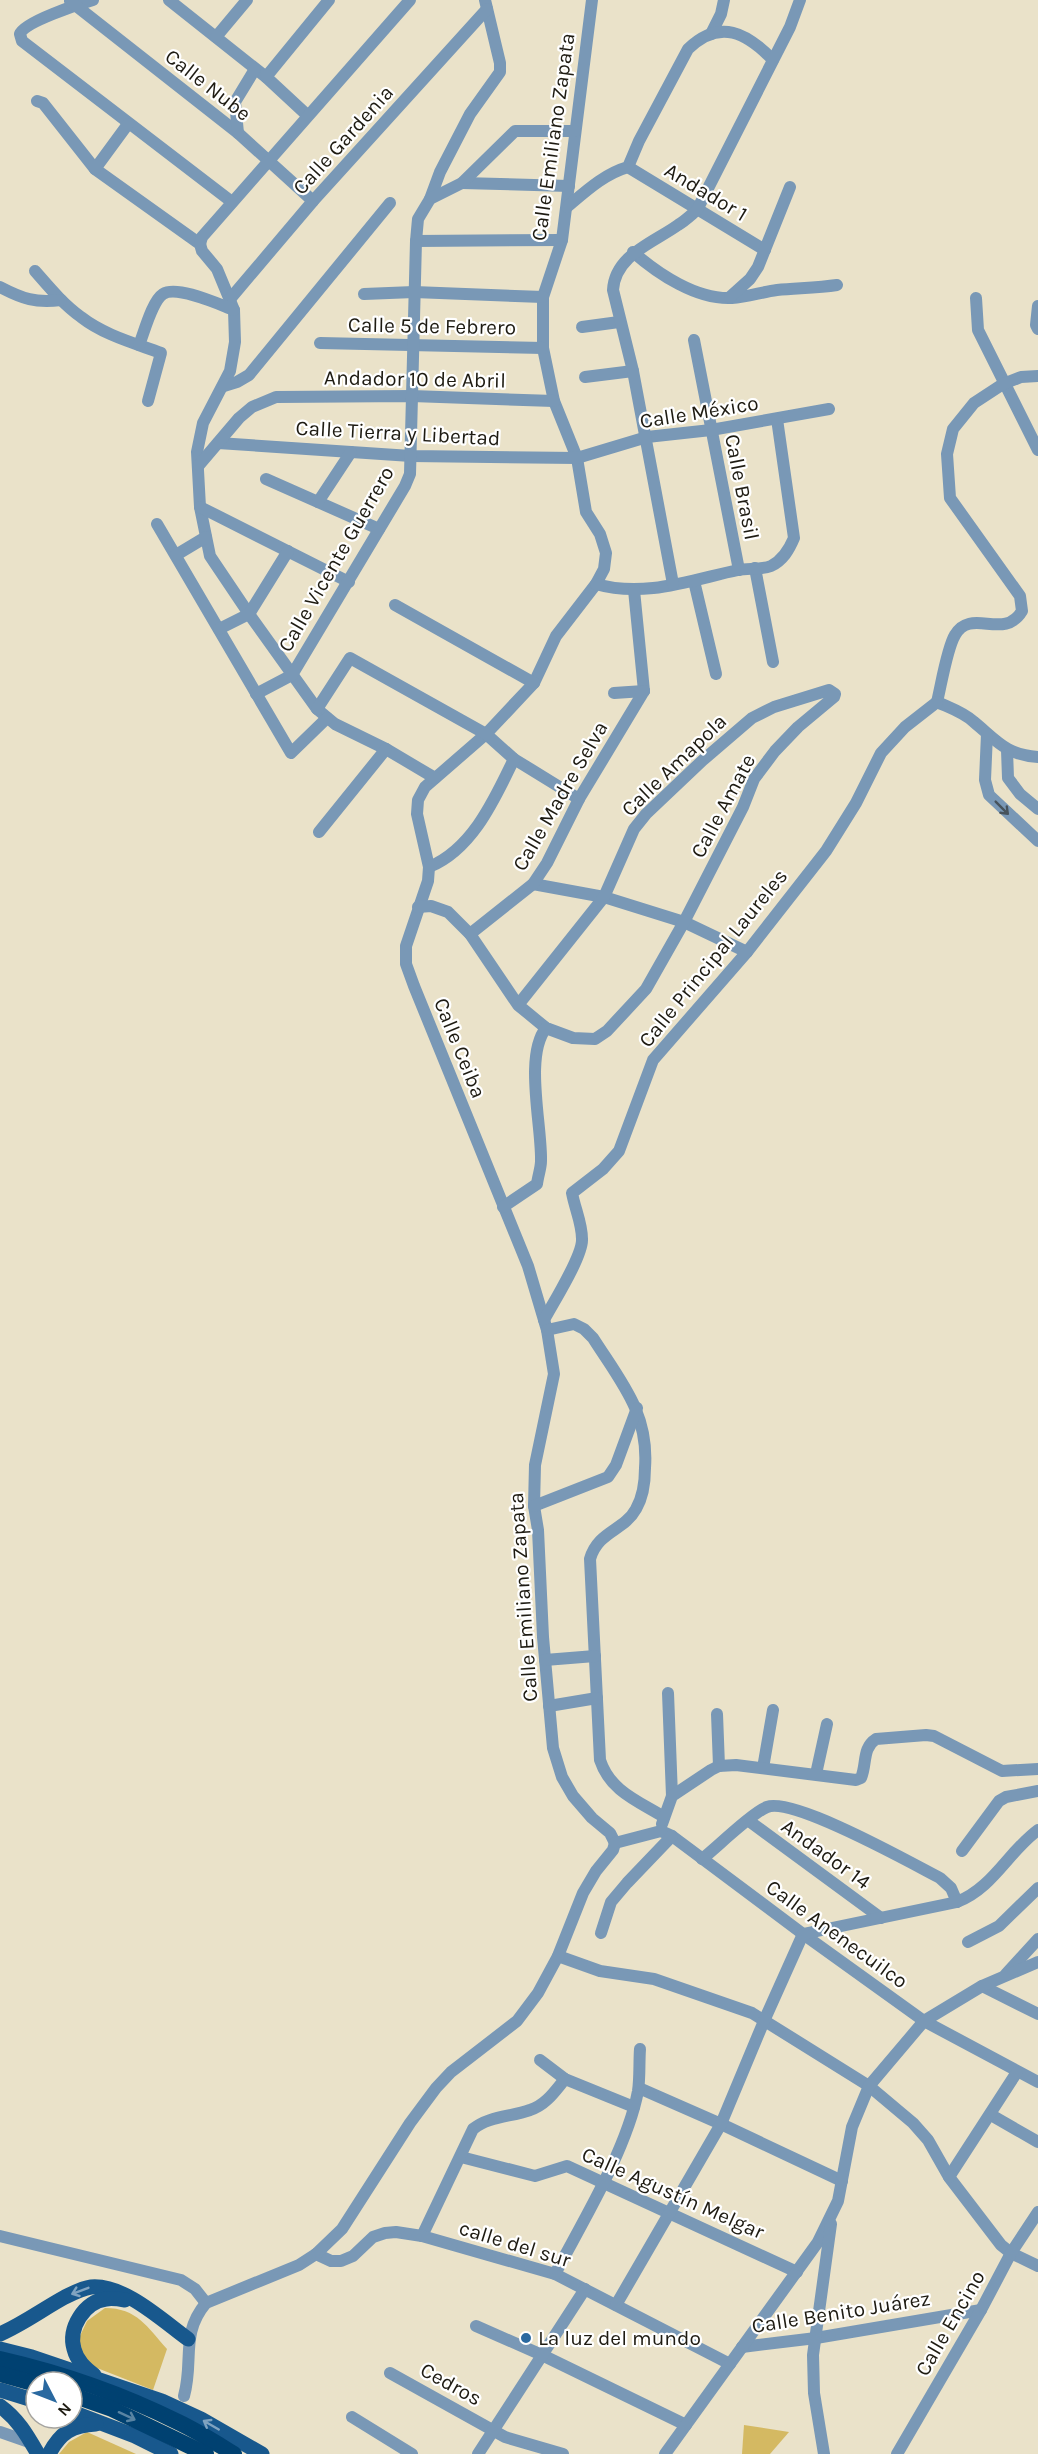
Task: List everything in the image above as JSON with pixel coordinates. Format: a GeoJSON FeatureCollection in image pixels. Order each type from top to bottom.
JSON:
{"type":"FeatureCollection","features":[{"type":"Feature","properties":{"kind":"highway"},"geometry":{"type":"LineString","coordinates":[[0,2359],[55,2373],[120,2398],[178,2422],[234,2454]]}},
{"type":"Feature","properties":{"kind":"highway"},"geometry":{"type":"LineString","coordinates":[[0,2374],[24,2381]]}},
{"type":"Feature","properties":{"kind":"highway"},"geometry":{"type":"LineString","coordinates":[[84,2399],[112,2409],[206,2454]]}},
{"type":"Feature","properties":{"kind":"main road"},"geometry":{"type":"LineString","coordinates":[[0,2334],[24,2323],[64,2298],[91,2287],[120,2292],[188,2339]]}},
{"type":"Feature","properties":{"kind":"main road"},"geometry":{"type":"LineString","coordinates":[[101,2381],[81,2364],[74,2351],[72,2342],[76,2322],[84,2310],[105,2299],[135,2301]]}},
{"type":"Feature","properties":{"kind":"main road"},"geometry":{"type":"LineString","coordinates":[[0,2349],[32,2357],[172,2406],[201,2419],[262,2454]]}},
{"type":"Feature","properties":{"kind":"main road"},"geometry":{"type":"LineString","coordinates":[[0,2390],[24,2397]]}},
{"type":"Feature","properties":{"kind":"main road"},"geometry":{"type":"LineString","coordinates":[[0,2406],[12,2415],[26,2431],[35,2448]]}},
{"type":"Feature","properties":{"kind":"main road"},"geometry":{"type":"LineString","coordinates":[[84,2416],[135,2436],[171,2454]]}},
{"type":"Feature","properties":{"kind":"main road"},"geometry":{"type":"LineString","coordinates":[[48,2454],[60,2437],[79,2424],[105,2424]]}},
{"type":"Feature","properties":{"kind":"street"},"geometry":{"type":"LineString","coordinates":[[93,0],[72,2],[26,25],[20,34],[22,41],[232,202]]}},
{"type":"Feature","properties":{"kind":"street"},"geometry":{"type":"LineString","coordinates":[[169,0],[266,77],[307,115]]}},
{"type":"Feature","properties":{"kind":"street"},"geometry":{"type":"LineString","coordinates":[[266,77],[329,0]]}},
{"type":"Feature","properties":{"kind":"street"},"geometry":{"type":"LineString","coordinates":[[410,0],[202,237],[200,244],[202,250],[217,269],[232,304],[235,342],[231,372],[203,423],[197,452],[200,507],[210,556],[292,675],[317,709],[327,718],[435,778]]}},
{"type":"Feature","properties":{"kind":"street","name":"Calle Emiliano Zapata"},"geometry":{"type":"LineString","coordinates":[[435,778],[486,734],[534,683],[556,636],[596,584],[604,569],[606,553],[600,534],[586,512],[577,458],[554,401],[543,348],[543,297],[562,240],[592,0]]}},
{"type":"Feature","properties":{"kind":"street"},"geometry":{"type":"LineString","coordinates":[[711,34],[721,14],[724,0]]}},
{"type":"Feature","properties":{"kind":"street"},"geometry":{"type":"LineString","coordinates":[[673,584],[647,437],[613,290],[613,278],[633,252],[679,225],[697,210],[801,0]]}},
{"type":"Feature","properties":{"kind":"street","name":"Calle Nube"},"geometry":{"type":"LineString","coordinates":[[72,2],[238,133],[313,201]]}},
{"type":"Feature","properties":{"kind":"street"},"geometry":{"type":"LineString","coordinates":[[216,37],[244,2]]}},
{"type":"Feature","properties":{"kind":"street","name":"Calle Vicente Guerrero"},"geometry":{"type":"LineString","coordinates":[[256,694],[292,675],[349,582],[410,474],[418,219],[430,199],[440,172],[470,114],[500,72],[500,63],[486,4]]}},
{"type":"Feature","properties":{"kind":"street","name":"Calle Gardenia"},"geometry":{"type":"LineString","coordinates":[[232,304],[313,201],[486,4]]}},
{"type":"Feature","properties":{"kind":"street"},"geometry":{"type":"LineString","coordinates":[[567,207],[599,180],[628,167],[639,141],[688,49],[697,40],[711,34],[729,32],[743,35],[756,43],[773,60]]}},
{"type":"Feature","properties":{"kind":"street"},"geometry":{"type":"LineString","coordinates":[[238,133],[235,102],[255,69]]}},
{"type":"Feature","properties":{"kind":"street"},"geometry":{"type":"LineString","coordinates":[[37,101],[43,103],[95,169],[200,244]]}},
{"type":"Feature","properties":{"kind":"street"},"geometry":{"type":"LineString","coordinates":[[95,169],[128,124]]}},
{"type":"Feature","properties":{"kind":"street"},"geometry":{"type":"LineString","coordinates":[[430,199],[462,183],[515,131],[575,131]]}},
{"type":"Feature","properties":{"kind":"street","name":"Andador 1"},"geometry":{"type":"LineString","coordinates":[[628,167],[765,250]]}},
{"type":"Feature","properties":{"kind":"street"},"geometry":{"type":"LineString","coordinates":[[462,183],[569,186]]}},
{"type":"Feature","properties":{"kind":"street"},"geometry":{"type":"LineString","coordinates":[[730,298],[750,279],[758,267],[790,187]]}},
{"type":"Feature","properties":{"kind":"street"},"geometry":{"type":"LineString","coordinates":[[224,386],[249,375],[390,203]]}},
{"type":"Feature","properties":{"kind":"street"},"geometry":{"type":"LineString","coordinates":[[416,241],[562,240]]}},
{"type":"Feature","properties":{"kind":"street"},"geometry":{"type":"LineString","coordinates":[[633,252],[651,268],[673,281],[713,296],[730,298],[778,290],[837,285]]}},
{"type":"Feature","properties":{"kind":"street"},"geometry":{"type":"LineString","coordinates":[[35,271],[61,300],[82,318],[110,335],[162,353],[148,401]]}},
{"type":"Feature","properties":{"kind":"street"},"geometry":{"type":"LineString","coordinates":[[0,287],[24,300],[45,302],[61,300]]}},
{"type":"Feature","properties":{"kind":"street"},"geometry":{"type":"LineString","coordinates":[[139,345],[154,306],[162,294],[176,290],[232,304]]}},
{"type":"Feature","properties":{"kind":"street"},"geometry":{"type":"LineString","coordinates":[[364,294],[414,292],[543,297]]}},
{"type":"Feature","properties":{"kind":"street"},"geometry":{"type":"LineString","coordinates":[[976,298],[978,330],[1038,450]]}},
{"type":"Feature","properties":{"kind":"street"},"geometry":{"type":"LineString","coordinates":[[1038,306],[1036,325],[1038,328]]}},
{"type":"Feature","properties":{"kind":"street"},"geometry":{"type":"LineString","coordinates":[[582,327],[620,322]]}},
{"type":"Feature","properties":{"kind":"street","name":"Calle Brasil"},"geometry":{"type":"LineString","coordinates":[[693,340],[739,570]]}},
{"type":"Feature","properties":{"kind":"street","name":"Calle 5 de Febrero"},"geometry":{"type":"LineString","coordinates":[[320,344],[543,348]]}},
{"type":"Feature","properties":{"kind":"street"},"geometry":{"type":"LineString","coordinates":[[585,378],[633,371]]}},
{"type":"Feature","properties":{"kind":"street"},"geometry":{"type":"LineString","coordinates":[[1038,376],[1021,378],[1003,384],[975,403],[953,429],[947,454],[947,482],[950,498],[1020,596],[1023,611],[1017,620],[1008,624],[990,625],[974,622],[962,626],[954,636],[937,702],[961,712],[1007,750],[1038,757]]}},
{"type":"Feature","properties":{"kind":"street","name":"Andador 10 de Abril"},"geometry":{"type":"LineString","coordinates":[[218,443],[238,418],[252,407],[276,397],[412,396],[554,401]]}},
{"type":"Feature","properties":{"kind":"street","name":"Calle México"},"geometry":{"type":"LineString","coordinates":[[577,458],[647,437],[711,430],[829,409]]}},
{"type":"Feature","properties":{"kind":"street"},"geometry":{"type":"LineString","coordinates":[[596,584],[634,590],[694,581],[739,570],[770,566],[787,554],[794,538],[777,419]]}},
{"type":"Feature","properties":{"kind":"street"},"geometry":{"type":"LineString","coordinates":[[199,465],[218,443]]}},
{"type":"Feature","properties":{"kind":"street","name":"Calle Tierra y Libertad"},"geometry":{"type":"LineString","coordinates":[[218,443],[411,456],[577,458]]}},
{"type":"Feature","properties":{"kind":"street"},"geometry":{"type":"LineString","coordinates":[[318,501],[351,452]]}},
{"type":"Feature","properties":{"kind":"street"},"geometry":{"type":"LineString","coordinates":[[266,479],[379,529]]}},
{"type":"Feature","properties":{"kind":"street"},"geometry":{"type":"LineString","coordinates":[[200,507],[349,582]]}},
{"type":"Feature","properties":{"kind":"street"},"geometry":{"type":"LineString","coordinates":[[157,525],[291,753],[327,718]]}},
{"type":"Feature","properties":{"kind":"street"},"geometry":{"type":"LineString","coordinates":[[176,555],[206,537]]}},
{"type":"Feature","properties":{"kind":"street"},"geometry":{"type":"LineString","coordinates":[[219,629],[249,614],[288,551]]}},
{"type":"Feature","properties":{"kind":"street"},"geometry":{"type":"LineString","coordinates":[[755,568],[773,663]]}},
{"type":"Feature","properties":{"kind":"street"},"geometry":{"type":"LineString","coordinates":[[694,581],[716,674]]}},
{"type":"Feature","properties":{"kind":"street"},"geometry":{"type":"LineString","coordinates":[[614,693],[644,691],[634,590]]}},
{"type":"Feature","properties":{"kind":"street"},"geometry":{"type":"LineString","coordinates":[[395,605],[534,683]]}},
{"type":"Feature","properties":{"kind":"street"},"geometry":{"type":"LineString","coordinates":[[317,709],[350,658],[486,734],[514,759],[579,799]]}},
{"type":"Feature","properties":{"kind":"street","name":"Calle Amapola"},"geometry":{"type":"LineString","coordinates":[[518,1005],[604,897],[634,829],[646,814],[752,718],[774,707],[829,690],[835,694]]}},
{"type":"Feature","properties":{"kind":"street","name":"Calle Madre Selva"},"geometry":{"type":"LineString","coordinates":[[470,934],[533,884],[547,863],[579,799],[644,691]]}},
{"type":"Feature","properties":{"kind":"street","name":"Calle Amate"},"geometry":{"type":"LineString","coordinates":[[418,907],[431,906],[448,912],[470,934],[518,1005],[546,1028],[573,1038],[595,1040],[608,1031],[646,989],[684,922],[743,807],[754,779],[775,751],[835,694]]}},
{"type":"Feature","properties":{"kind":"street","name":"Calle Principal Laureles"},"geometry":{"type":"LineString","coordinates":[[545,1325],[582,1248],[580,1222],[572,1193],[619,1152],[653,1059],[747,952],[826,851],[856,803],[880,753],[905,727],[937,702]]}},
{"type":"Feature","properties":{"kind":"street"},"geometry":{"type":"LineString","coordinates":[[987,734],[986,780],[989,795],[1038,841]]}},
{"type":"Feature","properties":{"kind":"street"},"geometry":{"type":"LineString","coordinates":[[319,832],[386,749]]}},
{"type":"Feature","properties":{"kind":"street"},"geometry":{"type":"LineString","coordinates":[[1007,750],[1008,778],[1020,794],[1038,809]]}},
{"type":"Feature","properties":{"kind":"street"},"geometry":{"type":"LineString","coordinates":[[429,867],[447,858],[480,822],[495,798],[514,759]]}},
{"type":"Feature","properties":{"kind":"street","name":"Calle Ceiba"},"geometry":{"type":"LineString","coordinates":[[435,778],[425,787],[418,800],[417,814],[429,867],[428,880],[406,946],[406,964],[528,1266],[545,1325]]}},
{"type":"Feature","properties":{"kind":"street"},"geometry":{"type":"LineString","coordinates":[[986,780],[1008,778]]}},
{"type":"Feature","properties":{"kind":"street"},"geometry":{"type":"LineString","coordinates":[[533,884],[604,897],[684,922],[747,952]]}},
{"type":"Feature","properties":{"kind":"street"},"geometry":{"type":"LineString","coordinates":[[503,1207],[537,1184],[542,1162],[535,1086],[539,1037],[546,1028]]}},
{"type":"Feature","properties":{"kind":"street"},"geometry":{"type":"LineString","coordinates":[[545,1325],[574,1324],[584,1329],[593,1338],[637,1408],[647,1446],[645,1482],[636,1509],[594,1546],[591,1559],[595,1656],[600,1760],[605,1774],[613,1785],[664,1817]]}},
{"type":"Feature","properties":{"kind":"street","name":"Calle Emiliano Zapata"},"geometry":{"type":"LineString","coordinates":[[545,1325],[554,1374],[535,1465],[534,1506],[538,1530],[545,1660],[553,1748],[562,1778],[582,1807],[610,1833],[615,1843]]}},
{"type":"Feature","properties":{"kind":"street"},"geometry":{"type":"LineString","coordinates":[[534,1506],[608,1477],[616,1465],[637,1408]]}},
{"type":"Feature","properties":{"kind":"street"},"geometry":{"type":"LineString","coordinates":[[545,1660],[595,1656]]}},
{"type":"Feature","properties":{"kind":"street"},"geometry":{"type":"LineString","coordinates":[[601,1933],[611,1902],[667,1834],[664,1817],[672,1796],[668,1693]]}},
{"type":"Feature","properties":{"kind":"street"},"geometry":{"type":"LineString","coordinates":[[549,1706],[597,1698]]}},
{"type":"Feature","properties":{"kind":"street"},"geometry":{"type":"LineString","coordinates":[[764,1768],[773,1710]]}},
{"type":"Feature","properties":{"kind":"street"},"geometry":{"type":"LineString","coordinates":[[717,1714],[719,1766]]}},
{"type":"Feature","properties":{"kind":"street"},"geometry":{"type":"LineString","coordinates":[[816,1774],[827,1724]]}},
{"type":"Feature","properties":{"kind":"street"},"geometry":{"type":"LineString","coordinates":[[672,1796],[719,1766],[736,1765],[856,1780],[861,1778],[869,1743],[876,1739],[926,1735],[934,1736],[1002,1771],[1038,1769]]}},
{"type":"Feature","properties":{"kind":"street"},"geometry":{"type":"LineString","coordinates":[[962,1851],[999,1801],[1006,1797],[1037,1794]]}},
{"type":"Feature","properties":{"kind":"street"},"geometry":{"type":"LineString","coordinates":[[702,1859],[764,1808],[771,1806],[812,1816],[852,1832],[940,1878],[951,1888],[957,1902]]}},
{"type":"Feature","properties":{"kind":"street","name":"Andador 14"},"geometry":{"type":"LineString","coordinates":[[748,1821],[881,1918]]}},
{"type":"Feature","properties":{"kind":"street"},"geometry":{"type":"LineString","coordinates":[[616,2305],[722,2124],[803,1934],[957,1902],[973,1896],[1038,1830]]}},
{"type":"Feature","properties":{"kind":"street"},"geometry":{"type":"LineString","coordinates":[[184,2396],[190,2366],[188,2339],[191,2326],[206,2303],[272,2277],[316,2254],[342,2229],[410,2123],[436,2088],[451,2072],[517,2021],[538,1993],[558,1956],[583,1893],[596,1871],[613,1850],[615,1843],[667,1834]]}},
{"type":"Feature","properties":{"kind":"street","name":"Calle Anenecuilco"},"geometry":{"type":"LineString","coordinates":[[667,1834],[924,2021],[1038,2082]]}},
{"type":"Feature","properties":{"kind":"street"},"geometry":{"type":"LineString","coordinates":[[968,1942],[999,1926],[1038,1888]]}},
{"type":"Feature","properties":{"kind":"street"},"geometry":{"type":"LineString","coordinates":[[1005,1976],[1038,1939]]}},
{"type":"Feature","properties":{"kind":"street"},"geometry":{"type":"LineString","coordinates":[[558,1956],[600,1971],[654,1979],[752,2013],[869,2086],[913,2123],[928,2140],[949,2177],[994,2236],[1011,2253],[1038,2265]]}},
{"type":"Feature","properties":{"kind":"street"},"geometry":{"type":"LineString","coordinates":[[665,2454],[818,2242],[838,2201],[852,2127],[869,2086],[924,2021],[982,1986],[1038,1962]]}},
{"type":"Feature","properties":{"kind":"street"},"geometry":{"type":"LineString","coordinates":[[982,1986],[1038,2014]]}},
{"type":"Feature","properties":{"kind":"street"},"geometry":{"type":"LineString","coordinates":[[555,2274],[603,2182],[634,2107],[639,2088],[640,2049]]}},
{"type":"Feature","properties":{"kind":"street"},"geometry":{"type":"LineString","coordinates":[[540,2060],[565,2079],[634,2107]]}},
{"type":"Feature","properties":{"kind":"street"},"geometry":{"type":"LineString","coordinates":[[949,2177],[1017,2072]]}},
{"type":"Feature","properties":{"kind":"street"},"geometry":{"type":"LineString","coordinates":[[422,2236],[473,2129],[481,2123],[533,2109],[550,2098],[565,2079]]}},
{"type":"Feature","properties":{"kind":"street"},"geometry":{"type":"LineString","coordinates":[[639,2088],[722,2124],[842,2181]]}},
{"type":"Feature","properties":{"kind":"street"},"geometry":{"type":"LineString","coordinates":[[991,2115],[1038,2142]]}},
{"type":"Feature","properties":{"kind":"street","name":"Calle Agustín Melgar"},"geometry":{"type":"LineString","coordinates":[[461,2157],[535,2176],[567,2166],[797,2272]]}},
{"type":"Feature","properties":{"kind":"street"},"geometry":{"type":"LineString","coordinates":[[824,2454],[814,2393],[813,2355],[833,2211]]}},
{"type":"Feature","properties":{"kind":"street","name":"Calle Encino"},"geometry":{"type":"LineString","coordinates":[[897,2454],[981,2310],[1011,2253],[1038,2212]]}},
{"type":"Feature","properties":{"kind":"street","name":"calle del sur"},"geometry":{"type":"LineString","coordinates":[[316,2254],[341,2261],[353,2256],[374,2237],[385,2233],[396,2232],[422,2236],[555,2274],[730,2364]]}},
{"type":"Feature","properties":{"kind":"street"},"geometry":{"type":"LineString","coordinates":[[0,2236],[181,2280],[195,2289],[206,2303]]}},
{"type":"Feature","properties":{"kind":"street"},"geometry":{"type":"LineString","coordinates":[[478,2454],[585,2289]]}},
{"type":"Feature","properties":{"kind":"street","name":"Calle Benito Juárez"},"geometry":{"type":"LineString","coordinates":[[742,2347],[816,2338],[981,2310]]}},
{"type":"Feature","properties":{"kind":"street"},"geometry":{"type":"LineString","coordinates":[[476,2326],[542,2355],[686,2425]]}},
{"type":"Feature","properties":{"kind":"street","name":"Cedros"},"geometry":{"type":"LineString","coordinates":[[390,2373],[505,2437],[563,2454]]}},
{"type":"Feature","properties":{"kind":"street"},"geometry":{"type":"LineString","coordinates":[[352,2417],[412,2454]]}},
{"type":"Feature","properties":{"kind":"street"},"geometry":{"type":"LineString","coordinates":[[0,2432],[35,2448]]}},
{"type":"Feature","properties":{"kind":"shaded area"},"geometry":{"type":"Polygon","coordinates":[[[105,2308],[125,2311],[133,2315],[147,2326],[167,2349],[153,2390],[92,2366],[82,2354],[79,2338],[87,2321],[105,2308]]]}},
{"type":"Feature","properties":{"kind":"shaded area"},"geometry":{"type":"Polygon","coordinates":[[[744,2425],[789,2432],[770,2454],[742,2454],[744,2425]]]}},
{"type":"Feature","properties":{"kind":"shaded area"},"geometry":{"type":"Polygon","coordinates":[[[87,2432],[136,2454],[59,2454],[69,2442],[87,2432]]]}},
{"type":"Feature","properties":{"kind":"place","name":"La luz del mundo"},"geometry":{"type":"Point","coordinates":[526,2338]}}]}
